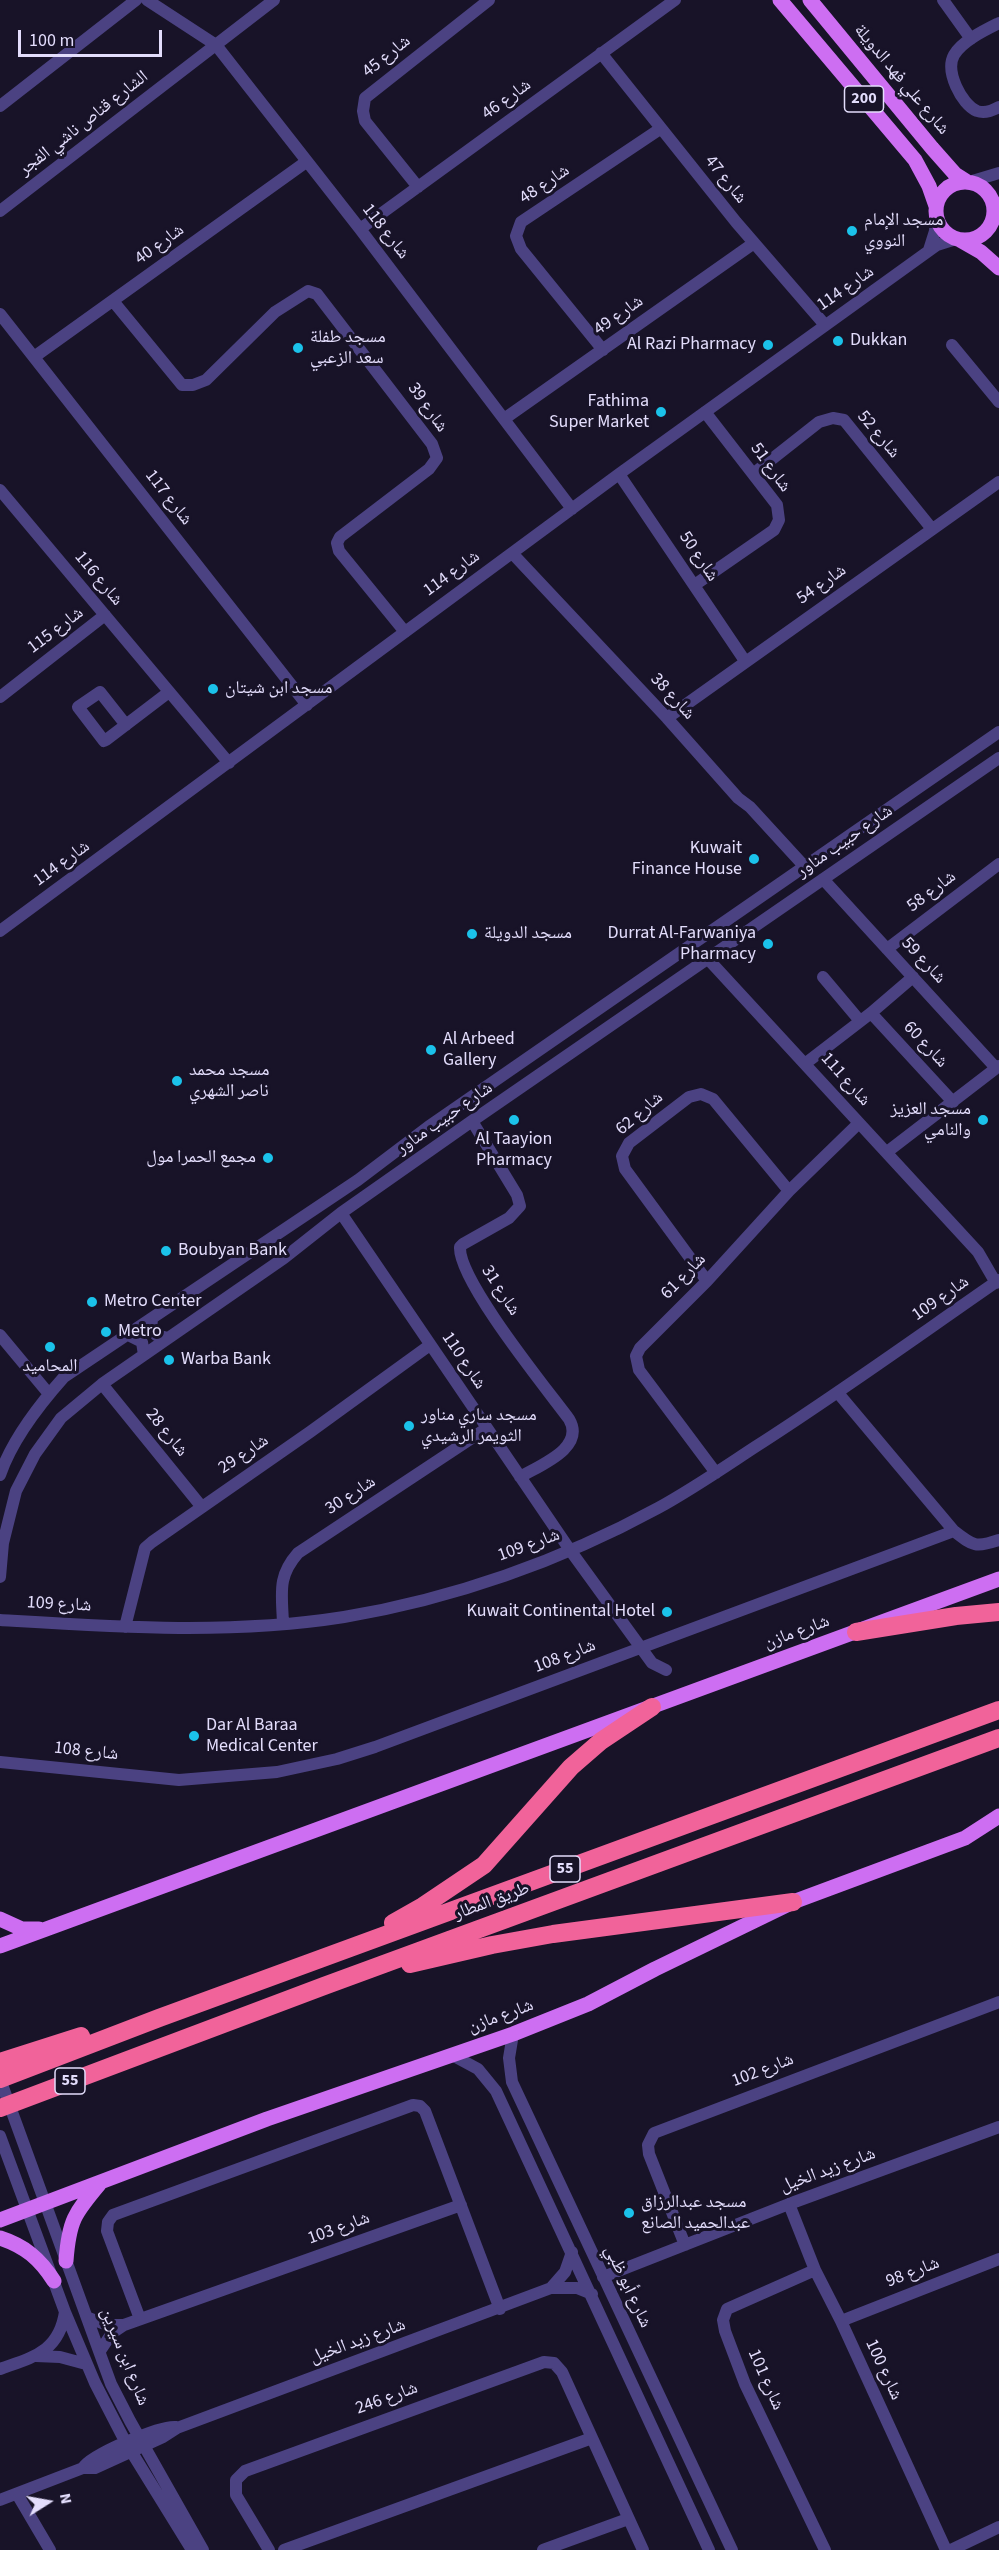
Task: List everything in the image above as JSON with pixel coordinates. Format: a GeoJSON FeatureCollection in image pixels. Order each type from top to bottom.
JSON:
{"type":"FeatureCollection","features":[{"type":"Feature","properties":{"kind":"highway"},"geometry":{"type":"LineString","coordinates":[[856,1632],[956,1616],[999,1612]]}},
{"type":"Feature","properties":{"kind":"highway"},"geometry":{"type":"LineString","coordinates":[[345,1950],[423,1906],[484,1864],[571,1767],[601,1741],[652,1707]]}},
{"type":"Feature","properties":{"kind":"highway","name":"طريق المطار"},"geometry":{"type":"LineString","coordinates":[[0,2079],[128,2026],[159,2018],[999,1710]]}},
{"type":"Feature","properties":{"kind":"highway","name":"طريق المطار"},"geometry":{"type":"LineString","coordinates":[[0,2108],[999,1737]]}},
{"type":"Feature","properties":{"kind":"highway"},"geometry":{"type":"LineString","coordinates":[[324,1986],[492,1945],[793,1902]]}},
{"type":"Feature","properties":{"kind":"highway"},"geometry":{"type":"LineString","coordinates":[[0,2062],[128,2026]]}},
{"type":"Feature","properties":{"kind":"main road","name":"200"},"geometry":{"type":"LineString","coordinates":[[780,0],[915,160],[929,186],[942,228],[981,252],[999,268]]}},
{"type":"Feature","properties":{"kind":"main road","name":"شارع علي فهد الدويلة"},"geometry":{"type":"LineString","coordinates":[[810,0],[932,148],[955,174],[968,182]]}},
{"type":"Feature","properties":{"kind":"main road"},"geometry":{"type":"LineString","coordinates":[[936,209],[943,191],[958,182],[968,182]]}},
{"type":"Feature","properties":{"kind":"main road","name":"200"},"geometry":{"type":"LineString","coordinates":[[958,239],[975,238],[981,235],[996,215],[985,189],[968,182]]}},
{"type":"Feature","properties":{"kind":"main road","name":"شارع مازن"},"geometry":{"type":"LineString","coordinates":[[0,1946],[999,1579]]}},
{"type":"Feature","properties":{"kind":"main road","name":"شارع مازن"},"geometry":{"type":"LineString","coordinates":[[0,2220],[103,2180],[513,2034],[588,2004],[793,1902],[965,1838],[999,1816]]}},
{"type":"Feature","properties":{"kind":"main road"},"geometry":{"type":"LineString","coordinates":[[965,1838],[999,1826]]}},
{"type":"Feature","properties":{"kind":"main road"},"geometry":{"type":"LineString","coordinates":[[0,1919],[22,1929],[41,1929],[59,1924]]}},
{"type":"Feature","properties":{"kind":"main road"},"geometry":{"type":"LineString","coordinates":[[66,2261],[70,2228],[75,2213],[103,2180]]}},
{"type":"Feature","properties":{"kind":"main road"},"geometry":{"type":"LineString","coordinates":[[0,2238],[13,2242],[30,2252],[54,2281]]}},
{"type":"Feature","properties":{"kind":"street"},"geometry":{"type":"LineString","coordinates":[[0,106],[136,0]]}},
{"type":"Feature","properties":{"kind":"street","name":"شارع 118"},"geometry":{"type":"LineString","coordinates":[[147,0],[216,45],[360,229],[572,509]]}},
{"type":"Feature","properties":{"kind":"street","name":"الشارع قناص ناشي الفجر"},"geometry":{"type":"LineString","coordinates":[[0,211],[274,0]]}},
{"type":"Feature","properties":{"kind":"street","name":"شارع 45"},"geometry":{"type":"LineString","coordinates":[[418,187],[365,121],[363,111],[365,98],[489,0]]}},
{"type":"Feature","properties":{"kind":"street","name":"شارع 46"},"geometry":{"type":"LineString","coordinates":[[360,229],[675,0]]}},
{"type":"Feature","properties":{"kind":"street"},"geometry":{"type":"LineString","coordinates":[[943,0],[972,39]]}},
{"type":"Feature","properties":{"kind":"street"},"geometry":{"type":"LineString","coordinates":[[999,23],[972,39],[954,54],[951,73],[955,85],[972,107],[978,111],[987,112],[999,107]]}},
{"type":"Feature","properties":{"kind":"street","name":"شارع 47"},"geometry":{"type":"LineString","coordinates":[[601,53],[660,129],[825,325]]}},
{"type":"Feature","properties":{"kind":"street","name":"شارع 48"},"geometry":{"type":"LineString","coordinates":[[603,350],[521,249],[516,236],[521,222],[660,129]]}},
{"type":"Feature","properties":{"kind":"street","name":"شارع 40"},"geometry":{"type":"LineString","coordinates":[[34,357],[306,162]]}},
{"type":"Feature","properties":{"kind":"street"},"geometry":{"type":"LineString","coordinates":[[968,182],[999,172]]}},
{"type":"Feature","properties":{"kind":"street"},"geometry":{"type":"LineString","coordinates":[[929,250],[935,231],[936,209]]}},
{"type":"Feature","properties":{"kind":"street","name":"شارع 114"},"geometry":{"type":"LineString","coordinates":[[0,931],[825,325],[929,250],[945,241],[958,239]]}},
{"type":"Feature","properties":{"kind":"street","name":"شارع 49"},"geometry":{"type":"LineString","coordinates":[[504,418],[754,243]]}},
{"type":"Feature","properties":{"kind":"street","name":"شارع 39"},"geometry":{"type":"LineString","coordinates":[[113,301],[182,385],[193,385],[206,380],[275,312],[308,291],[317,294],[432,444],[437,458],[429,469],[340,537],[337,543],[339,550],[405,632]]}},
{"type":"Feature","properties":{"kind":"street","name":"شارع 117"},"geometry":{"type":"LineString","coordinates":[[0,314],[307,705]]}},
{"type":"Feature","properties":{"kind":"street"},"geometry":{"type":"LineString","coordinates":[[952,345],[999,402]]}},
{"type":"Feature","properties":{"kind":"street","name":"شارع 51"},"geometry":{"type":"LineString","coordinates":[[696,584],[774,530],[779,519],[777,505],[705,412]]}},
{"type":"Feature","properties":{"kind":"street","name":"شارع 52"},"geometry":{"type":"LineString","coordinates":[[753,474],[819,422],[833,418],[844,420],[932,529]]}},
{"type":"Feature","properties":{"kind":"street","name":"شارع 50"},"geometry":{"type":"LineString","coordinates":[[620,474],[696,584],[745,661]]}},
{"type":"Feature","properties":{"kind":"street","name":"شارع 54"},"geometry":{"type":"LineString","coordinates":[[667,718],[999,482]]}},
{"type":"Feature","properties":{"kind":"street","name":"شارع 116"},"geometry":{"type":"LineString","coordinates":[[0,490],[229,764]]}},
{"type":"Feature","properties":{"kind":"street","name":"شارع 38"},"geometry":{"type":"LineString","coordinates":[[512,553],[804,867]]}},
{"type":"Feature","properties":{"kind":"street","name":"شارع 115"},"geometry":{"type":"LineString","coordinates":[[0,697],[105,615]]}},
{"type":"Feature","properties":{"kind":"street"},"geometry":{"type":"LineString","coordinates":[[126,725],[169,692]]}},
{"type":"Feature","properties":{"kind":"street","name":"شارع حبيب مناور"},"geometry":{"type":"LineString","coordinates":[[0,1475],[6,1456],[49,1394],[64,1377],[376,1166],[999,732]]}},
{"type":"Feature","properties":{"kind":"street","name":"شارع حبيب مناور"},"geometry":{"type":"LineString","coordinates":[[0,1577],[3,1543],[16,1491],[35,1454],[61,1418],[102,1384],[284,1258],[341,1213],[472,1121],[999,758]]}},
{"type":"Feature","properties":{"kind":"street"},"geometry":{"type":"LineString","coordinates":[[904,797],[899,806],[900,817],[906,819],[913,817]]}},
{"type":"Feature","properties":{"kind":"street","name":"شارع 58"},"geometry":{"type":"LineString","coordinates":[[887,949],[999,864]]}},
{"type":"Feature","properties":{"kind":"street","name":"شارع 59"},"geometry":{"type":"LineString","coordinates":[[823,879],[998,1067]]}},
{"type":"Feature","properties":{"kind":"street","name":"شارع 111"},"geometry":{"type":"LineString","coordinates":[[708,959],[978,1252],[997,1282]]}},
{"type":"Feature","properties":{"kind":"street"},"geometry":{"type":"LineString","coordinates":[[823,977],[860,1021]]}},
{"type":"Feature","properties":{"kind":"street"},"geometry":{"type":"LineString","coordinates":[[806,1063],[913,977]]}},
{"type":"Feature","properties":{"kind":"street","name":"شارع 60"},"geometry":{"type":"LineString","coordinates":[[871,1013],[953,1102]]}},
{"type":"Feature","properties":{"kind":"street"},"geometry":{"type":"LineString","coordinates":[[579,1023],[582,1034],[596,1035]]}},
{"type":"Feature","properties":{"kind":"street"},"geometry":{"type":"LineString","coordinates":[[887,1152],[998,1067]]}},
{"type":"Feature","properties":{"kind":"street","name":"شارع 62"},"geometry":{"type":"LineString","coordinates":[[707,1281],[625,1169],[622,1156],[629,1143],[689,1097],[701,1094],[713,1099],[789,1191]]}},
{"type":"Feature","properties":{"kind":"street","name":"شارع 31"},"geometry":{"type":"LineString","coordinates":[[472,1121],[517,1195],[520,1206],[509,1218],[463,1244],[460,1247],[460,1261],[482,1299],[569,1419],[574,1433],[567,1448],[520,1477]]}},
{"type":"Feature","properties":{"kind":"street","name":"شارع 61"},"geometry":{"type":"LineString","coordinates":[[716,1473],[639,1370],[636,1356],[640,1348],[707,1281],[789,1191],[859,1123]]}},
{"type":"Feature","properties":{"kind":"street"},"geometry":{"type":"LineString","coordinates":[[376,1166],[383,1167],[387,1172],[389,1178],[385,1183]]}},
{"type":"Feature","properties":{"kind":"street","name":"شارع 110"},"geometry":{"type":"LineString","coordinates":[[341,1213],[570,1550],[652,1663],[666,1670]]}},
{"type":"Feature","properties":{"kind":"street","name":"شارع 109"},"geometry":{"type":"LineString","coordinates":[[0,1620],[201,1629],[283,1624],[342,1617],[400,1606],[514,1572],[570,1550],[659,1508],[838,1393],[997,1282]]}},
{"type":"Feature","properties":{"kind":"street"},"geometry":{"type":"LineString","coordinates":[[152,1318],[151,1329],[156,1335],[168,1338]]}},
{"type":"Feature","properties":{"kind":"street"},"geometry":{"type":"LineString","coordinates":[[0,1335],[49,1394]]}},
{"type":"Feature","properties":{"kind":"street"},"geometry":{"type":"LineString","coordinates":[[128,1335],[142,1342],[144,1355]]}},
{"type":"Feature","properties":{"kind":"street","name":"شارع 29"},"geometry":{"type":"LineString","coordinates":[[125,1627],[145,1548],[430,1345]]}},
{"type":"Feature","properties":{"kind":"street","name":"شارع 28"},"geometry":{"type":"LineString","coordinates":[[102,1384],[201,1506]]}},
{"type":"Feature","properties":{"kind":"street"},"geometry":{"type":"LineString","coordinates":[[838,1393],[954,1531],[973,1545],[985,1545],[999,1540]]}},
{"type":"Feature","properties":{"kind":"street","name":"شارع 30"},"geometry":{"type":"LineString","coordinates":[[283,1624],[282,1582],[286,1566],[298,1553],[487,1428]]}},
{"type":"Feature","properties":{"kind":"street","name":"شارع 108"},"geometry":{"type":"LineString","coordinates":[[0,1762],[179,1780],[286,1770],[375,1747],[954,1531]]}},
{"type":"Feature","properties":{"kind":"street","name":"شارع 102"},"geometry":{"type":"LineString","coordinates":[[685,2245],[649,2154],[648,2145],[654,2133],[999,2002]]}},
{"type":"Feature","properties":{"kind":"street","name":"شارع أبو ظبي"},"geometry":{"type":"LineString","coordinates":[[513,2034],[509,2058],[512,2082],[731,2548]]}},
{"type":"Feature","properties":{"kind":"street","name":"شارع أبو ظبي"},"geometry":{"type":"LineString","coordinates":[[452,2055],[478,2069],[490,2081],[540,2190],[592,2294],[709,2550]]}},
{"type":"Feature","properties":{"kind":"street"},"geometry":{"type":"LineString","coordinates":[[0,2079],[44,2202]]}},
{"type":"Feature","properties":{"kind":"street"},"geometry":{"type":"LineString","coordinates":[[140,2319],[107,2231],[108,2222],[113,2215],[416,2105],[425,2111],[500,2309]]}},
{"type":"Feature","properties":{"kind":"street","name":"شارع زيد الخيل"},"geometry":{"type":"LineString","coordinates":[[603,2277],[789,2204],[999,2127]]}},
{"type":"Feature","properties":{"kind":"street"},"geometry":{"type":"LineString","coordinates":[[0,2136],[26,2209]]}},
{"type":"Feature","properties":{"kind":"street"},"geometry":{"type":"LineString","coordinates":[[540,2190],[544,2181],[556,2179]]}},
{"type":"Feature","properties":{"kind":"street","name":"شارع ابن سيرين"},"geometry":{"type":"LineString","coordinates":[[44,2202],[89,2318],[111,2384],[203,2550]]}},
{"type":"Feature","properties":{"kind":"street","name":"شارع 100"},"geometry":{"type":"LineString","coordinates":[[789,2204],[815,2270],[948,2550]]}},
{"type":"Feature","properties":{"kind":"street","name":"شارع 103"},"geometry":{"type":"LineString","coordinates":[[100,2351],[112,2333],[124,2325],[460,2205]]}},
{"type":"Feature","properties":{"kind":"street","name":"شارع ابن سيرين"},"geometry":{"type":"LineString","coordinates":[[26,2209],[87,2364],[129,2447],[192,2550]]}},
{"type":"Feature","properties":{"kind":"street"},"geometry":{"type":"LineString","coordinates":[[551,2288],[565,2272],[572,2252]]}},
{"type":"Feature","properties":{"kind":"street","name":"شارع 98"},"geometry":{"type":"LineString","coordinates":[[841,2321],[999,2259]]}},
{"type":"Feature","properties":{"kind":"street","name":"شارع 101"},"geometry":{"type":"LineString","coordinates":[[815,2270],[727,2309],[723,2320],[745,2384],[825,2550]]}},
{"type":"Feature","properties":{"kind":"street","name":"شارع زيد الخيل"},"geometry":{"type":"LineString","coordinates":[[0,2500],[83,2468],[95,2468],[129,2447],[170,2434],[177,2428],[551,2288],[577,2288],[592,2294]]}},
{"type":"Feature","properties":{"kind":"street"},"geometry":{"type":"LineString","coordinates":[[0,2369],[39,2354],[56,2338],[65,2312]]}},
{"type":"Feature","properties":{"kind":"street","name":"شارع 103"},"geometry":{"type":"LineString","coordinates":[[89,2318],[107,2325],[124,2325]]}},
{"type":"Feature","properties":{"kind":"street"},"geometry":{"type":"LineString","coordinates":[[39,2354],[87,2364]]}},
{"type":"Feature","properties":{"kind":"street","name":"شارع 246"},"geometry":{"type":"LineString","coordinates":[[269,2550],[236,2495],[237,2480],[248,2469],[540,2363],[554,2363],[562,2372],[592,2438]]}},
{"type":"Feature","properties":{"kind":"street"},"geometry":{"type":"LineString","coordinates":[[284,2550],[592,2438],[643,2550]]}},
{"type":"Feature","properties":{"kind":"street"},"geometry":{"type":"LineString","coordinates":[[16,2493],[50,2550]]}},
{"type":"Feature","properties":{"kind":"street"},"geometry":{"type":"LineString","coordinates":[[543,2550],[628,2519]]}},
{"type":"Feature","properties":{"kind":"street"},"geometry":{"type":"LineString","coordinates":[[948,2550],[999,2527]]}},
{"type":"Feature","properties":{"kind":"place","name":"مسجد الإمام النووي"},"geometry":{"type":"Point","coordinates":[852,231]}},
{"type":"Feature","properties":{"kind":"place","name":"Dukkan"},"geometry":{"type":"Point","coordinates":[838,341]}},
{"type":"Feature","properties":{"kind":"place","name":"Al Razi Pharmacy"},"geometry":{"type":"Point","coordinates":[768,345]}},
{"type":"Feature","properties":{"kind":"place","name":"مسجد طفلة سعد الزعبي"},"geometry":{"type":"Point","coordinates":[298,348]}},
{"type":"Feature","properties":{"kind":"place","name":"Fathima Super Market"},"geometry":{"type":"Point","coordinates":[661,412]}},
{"type":"Feature","properties":{"kind":"place","name":"مسجد ابن شيتان"},"geometry":{"type":"Point","coordinates":[213,689]}},
{"type":"Feature","properties":{"kind":"place","name":"Kuwait Finance House"},"geometry":{"type":"Point","coordinates":[754,859]}},
{"type":"Feature","properties":{"kind":"place","name":"مسجد الدويلة"},"geometry":{"type":"Point","coordinates":[472,934]}},
{"type":"Feature","properties":{"kind":"place","name":"Durrat Al-Farwaniya Pharmacy"},"geometry":{"type":"Point","coordinates":[768,944]}},
{"type":"Feature","properties":{"kind":"place","name":"Al Arbeed Gallery"},"geometry":{"type":"Point","coordinates":[431,1050]}},
{"type":"Feature","properties":{"kind":"place","name":"مسجد محمد ناصر الشهري"},"geometry":{"type":"Point","coordinates":[177,1081]}},
{"type":"Feature","properties":{"kind":"place","name":"Al Taayion Pharmacy"},"geometry":{"type":"Point","coordinates":[514,1120]}},
{"type":"Feature","properties":{"kind":"place","name":"مسجد العزيز والنامي"},"geometry":{"type":"Point","coordinates":[983,1120]}},
{"type":"Feature","properties":{"kind":"place","name":"مجمع الحمرا مول"},"geometry":{"type":"Point","coordinates":[268,1158]}},
{"type":"Feature","properties":{"kind":"place","name":"Boubyan Bank"},"geometry":{"type":"Point","coordinates":[166,1251]}},
{"type":"Feature","properties":{"kind":"place","name":"Metro Center"},"geometry":{"type":"Point","coordinates":[92,1302]}},
{"type":"Feature","properties":{"kind":"place","name":"Metro"},"geometry":{"type":"Point","coordinates":[106,1332]}},
{"type":"Feature","properties":{"kind":"place","name":"المحاميد"},"geometry":{"type":"Point","coordinates":[50,1347]}},
{"type":"Feature","properties":{"kind":"place","name":"Warba Bank"},"geometry":{"type":"Point","coordinates":[169,1360]}},
{"type":"Feature","properties":{"kind":"place","name":"مسجد ساري مناور الثويمر الرشيدي"},"geometry":{"type":"Point","coordinates":[409,1426]}},
{"type":"Feature","properties":{"kind":"place","name":"Kuwait Continental Hotel"},"geometry":{"type":"Point","coordinates":[667,1612]}},
{"type":"Feature","properties":{"kind":"place","name":"Dar Al Baraa Medical Center"},"geometry":{"type":"Point","coordinates":[194,1736]}},
{"type":"Feature","properties":{"kind":"place","name":"مسجد عبدالرزاق عبدالحميد الصانع"},"geometry":{"type":"Point","coordinates":[629,2213]}}]}
